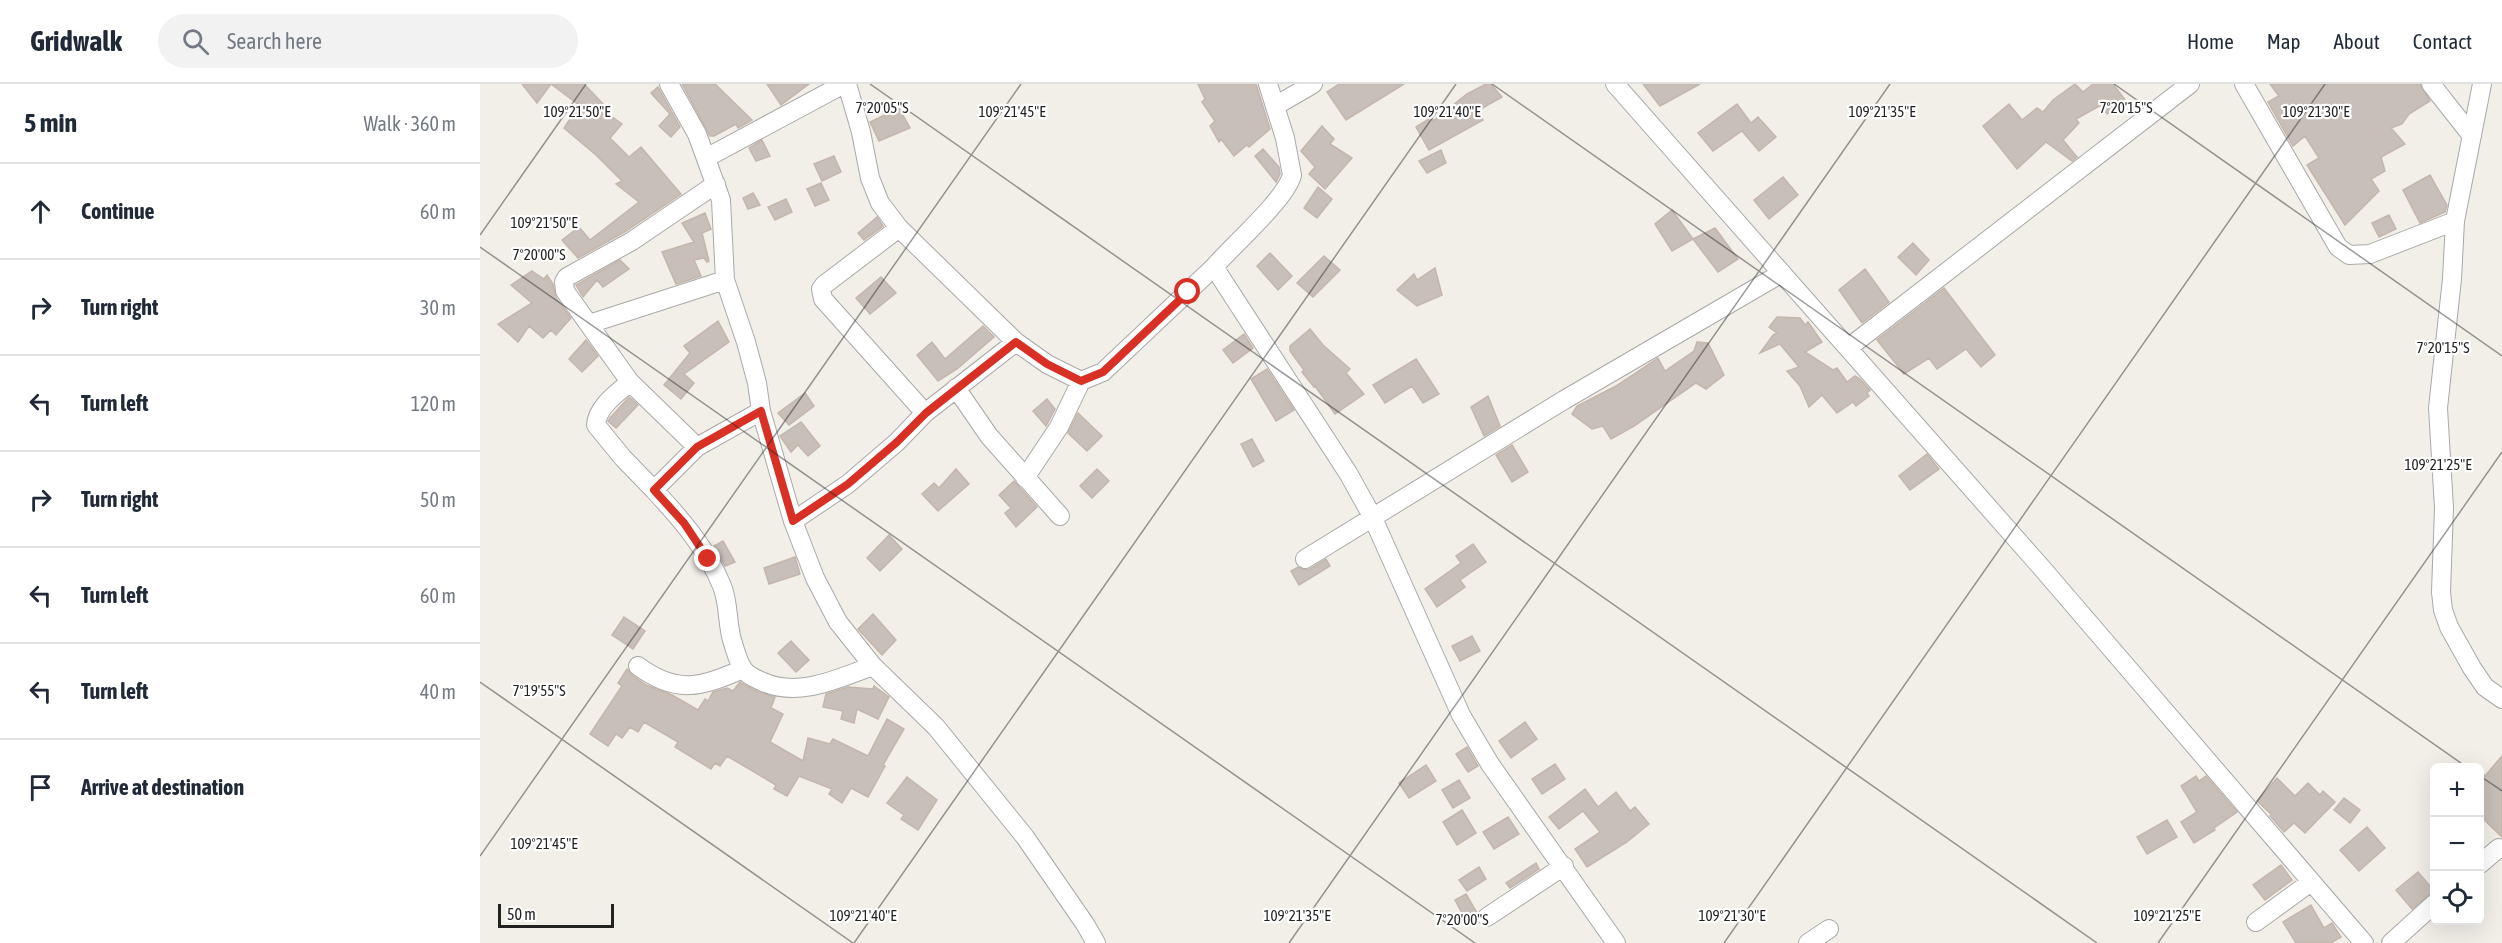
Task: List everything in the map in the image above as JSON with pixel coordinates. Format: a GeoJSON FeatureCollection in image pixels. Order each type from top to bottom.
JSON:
{"type":"FeatureCollection","features":[{"type":"Feature","properties":{"kind":"street"},"geometry":{"type":"LineString","coordinates":[[669,84],[692,125],[716,184],[723,216],[724,280],[746,342],[757,383],[761,411],[793,521],[815,578],[838,622],[873,666],[936,727],[1025,837],[1096,943]]}},
{"type":"Feature","properties":{"kind":"street"},"geometry":{"type":"LineString","coordinates":[[706,158],[845,84],[861,132],[870,178],[880,203],[898,228],[1016,342],[1047,364],[1081,381]]}},
{"type":"Feature","properties":{"kind":"street"},"geometry":{"type":"LineString","coordinates":[[1025,478],[1059,427],[1081,381],[1103,372],[1214,267],[1280,197],[1291,182],[1292,176],[1285,138],[1268,84]]}},
{"type":"Feature","properties":{"kind":"street"},"geometry":{"type":"LineString","coordinates":[[1275,106],[1313,84]]}},
{"type":"Feature","properties":{"kind":"street"},"geometry":{"type":"LineString","coordinates":[[1615,84],[2042,567],[2311,882],[2358,941]]}},
{"type":"Feature","properties":{"kind":"street"},"geometry":{"type":"LineString","coordinates":[[1848,348],[2190,84]]}},
{"type":"Feature","properties":{"kind":"street"},"geometry":{"type":"LineString","coordinates":[[2244,84],[2318,215],[2343,252],[2358,256],[2370,254],[2456,221]]}},
{"type":"Feature","properties":{"kind":"street"},"geometry":{"type":"LineString","coordinates":[[2431,84],[2472,136]]}},
{"type":"Feature","properties":{"kind":"street"},"geometry":{"type":"LineString","coordinates":[[2482,84],[2456,221],[2438,408],[2444,508],[2441,592],[2443,610],[2449,627],[2472,668],[2485,687],[2502,699]]}},
{"type":"Feature","properties":{"kind":"street"},"geometry":{"type":"LineString","coordinates":[[697,447],[630,382],[565,291],[564,282],[567,277],[632,242],[716,184]]}},
{"type":"Feature","properties":{"kind":"street"},"geometry":{"type":"LineString","coordinates":[[898,228],[824,285],[821,294],[823,299],[926,413]]}},
{"type":"Feature","properties":{"kind":"street"},"geometry":{"type":"LineString","coordinates":[[1214,267],[1348,473],[1372,516],[1461,715],[1490,764],[1616,943]]}},
{"type":"Feature","properties":{"kind":"street"},"geometry":{"type":"LineString","coordinates":[[1305,559],[1372,516],[1782,273]]}},
{"type":"Feature","properties":{"kind":"street"},"geometry":{"type":"LineString","coordinates":[[589,324],[724,280]]}},
{"type":"Feature","properties":{"kind":"street"},"geometry":{"type":"LineString","coordinates":[[793,521],[848,484],[897,442],[926,413],[1016,342]]}},
{"type":"Feature","properties":{"kind":"street"},"geometry":{"type":"LineString","coordinates":[[630,382],[607,403],[597,418],[596,425],[623,458],[684,523],[708,559],[723,588],[732,639],[743,669],[770,685],[789,689],[805,688],[873,666]]}},
{"type":"Feature","properties":{"kind":"street"},"geometry":{"type":"LineString","coordinates":[[956,388],[989,436],[1060,516]]}},
{"type":"Feature","properties":{"kind":"street"},"geometry":{"type":"LineString","coordinates":[[654,490],[697,447],[761,411]]}},
{"type":"Feature","properties":{"kind":"street"},"geometry":{"type":"LineString","coordinates":[[638,666],[657,679],[681,686],[717,681],[743,669]]}},
{"type":"Feature","properties":{"kind":"street"},"geometry":{"type":"LineString","coordinates":[[2484,861],[2501,847]]}},
{"type":"Feature","properties":{"kind":"street"},"geometry":{"type":"LineString","coordinates":[[1487,917],[1564,866]]}},
{"type":"Feature","properties":{"kind":"street"},"geometry":{"type":"LineString","coordinates":[[2256,922],[2311,882]]}},
{"type":"Feature","properties":{"kind":"street"},"geometry":{"type":"LineString","coordinates":[[2391,943],[2430,908]]}},
{"type":"Feature","properties":{"kind":"street"},"geometry":{"type":"LineString","coordinates":[[1808,943],[1829,929]]}},
{"type":"Feature","properties":{"kind":"building"},"geometry":{"type":"Polygon","coordinates":[[[522,84],[551,84],[537,103],[522,84]]]}},
{"type":"Feature","properties":{"kind":"building"},"geometry":{"type":"Polygon","coordinates":[[[551,84],[584,84],[607,108],[604,111],[622,124],[610,138],[629,157],[641,147],[681,194],[626,231],[578,258],[562,240],[579,227],[590,240],[639,202],[616,184],[622,181],[564,128],[579,105],[551,84]]]}},
{"type":"Feature","properties":{"kind":"building"},"geometry":{"type":"Polygon","coordinates":[[[682,84],[715,84],[752,120],[738,128],[736,124],[710,136],[682,84]]]}},
{"type":"Feature","properties":{"kind":"building"},"geometry":{"type":"Polygon","coordinates":[[[767,84],[809,84],[781,105],[767,84]]]}},
{"type":"Feature","properties":{"kind":"building"},"geometry":{"type":"Polygon","coordinates":[[[1198,84],[1256,84],[1270,129],[1249,147],[1247,145],[1234,156],[1221,139],[1219,142],[1210,126],[1215,121],[1202,102],[1205,99],[1198,84]]]}},
{"type":"Feature","properties":{"kind":"building"},"geometry":{"type":"Polygon","coordinates":[[[1339,84],[1404,84],[1346,120],[1327,92],[1339,84]]]}},
{"type":"Feature","properties":{"kind":"building"},"geometry":{"type":"Polygon","coordinates":[[[1486,84],[1491,84],[1502,97],[1477,111],[1483,120],[1429,150],[1416,127],[1432,117],[1433,121],[1467,94],[1486,84]]]}},
{"type":"Feature","properties":{"kind":"building"},"geometry":{"type":"Polygon","coordinates":[[[1643,84],[1700,84],[1660,106],[1643,84]]]}},
{"type":"Feature","properties":{"kind":"building"},"geometry":{"type":"Polygon","coordinates":[[[2075,84],[2083,92],[2093,84],[2113,84],[2126,101],[2107,114],[2101,105],[2076,119],[2079,123],[2063,140],[2077,157],[2072,161],[2046,142],[2017,169],[1983,126],[2009,104],[2022,120],[2037,108],[2043,112],[2053,100],[2075,84]]]}},
{"type":"Feature","properties":{"kind":"building"},"geometry":{"type":"Polygon","coordinates":[[[2270,84],[2420,84],[2430,101],[2409,114],[2402,124],[2391,128],[2405,144],[2381,157],[2385,171],[2371,179],[2379,191],[2345,225],[2307,165],[2319,158],[2305,136],[2293,146],[2268,102],[2279,96],[2270,84]]]}},
{"type":"Feature","properties":{"kind":"building"},"geometry":{"type":"Polygon","coordinates":[[[658,87],[680,127],[671,137],[659,126],[670,114],[651,93],[658,87]]]}},
{"type":"Feature","properties":{"kind":"building"},"geometry":{"type":"Polygon","coordinates":[[[1737,104],[1751,123],[1758,117],[1776,137],[1759,151],[1742,131],[1713,151],[1698,133],[1737,104]]]}},
{"type":"Feature","properties":{"kind":"building"},"geometry":{"type":"Polygon","coordinates":[[[899,108],[910,128],[879,141],[870,122],[899,108]]]}},
{"type":"Feature","properties":{"kind":"building"},"geometry":{"type":"Polygon","coordinates":[[[1322,126],[1334,139],[1330,144],[1352,158],[1325,189],[1309,174],[1315,167],[1301,151],[1322,126]]]}},
{"type":"Feature","properties":{"kind":"building"},"geometry":{"type":"Polygon","coordinates":[[[762,140],[770,156],[756,161],[749,148],[762,140]]]}},
{"type":"Feature","properties":{"kind":"building"},"geometry":{"type":"Polygon","coordinates":[[[1263,149],[1279,167],[1280,174],[1276,182],[1255,156],[1263,149]]]}},
{"type":"Feature","properties":{"kind":"building"},"geometry":{"type":"Polygon","coordinates":[[[1441,150],[1446,163],[1427,173],[1419,161],[1441,150]]]}},
{"type":"Feature","properties":{"kind":"building"},"geometry":{"type":"Polygon","coordinates":[[[834,156],[841,172],[822,181],[814,164],[834,156]]]}},
{"type":"Feature","properties":{"kind":"building"},"geometry":{"type":"Polygon","coordinates":[[[2430,175],[2447,205],[2445,212],[2420,223],[2403,190],[2430,175]]]}},
{"type":"Feature","properties":{"kind":"building"},"geometry":{"type":"Polygon","coordinates":[[[1783,177],[1798,195],[1769,219],[1754,200],[1783,177]]]}},
{"type":"Feature","properties":{"kind":"building"},"geometry":{"type":"Polygon","coordinates":[[[821,183],[829,200],[815,206],[807,189],[821,183]]]}},
{"type":"Feature","properties":{"kind":"building"},"geometry":{"type":"Polygon","coordinates":[[[1318,187],[1332,199],[1317,218],[1304,208],[1318,187]]]}},
{"type":"Feature","properties":{"kind":"building"},"geometry":{"type":"Polygon","coordinates":[[[753,193],[760,205],[748,209],[743,198],[753,193]]]}},
{"type":"Feature","properties":{"kind":"building"},"geometry":{"type":"Polygon","coordinates":[[[786,199],[792,212],[775,220],[768,207],[786,199]]]}},
{"type":"Feature","properties":{"kind":"building"},"geometry":{"type":"Polygon","coordinates":[[[1672,210],[1693,239],[1672,251],[1655,224],[1672,210]]]}},
{"type":"Feature","properties":{"kind":"building"},"geometry":{"type":"Polygon","coordinates":[[[705,213],[711,229],[702,233],[709,261],[707,262],[704,258],[694,260],[701,276],[676,284],[662,252],[694,242],[682,223],[705,213]]]}},
{"type":"Feature","properties":{"kind":"building"},"geometry":{"type":"Polygon","coordinates":[[[2389,215],[2396,229],[2379,237],[2372,223],[2389,215]]]}},
{"type":"Feature","properties":{"kind":"building"},"geometry":{"type":"Polygon","coordinates":[[[877,217],[883,226],[864,240],[858,233],[877,217]]]}},
{"type":"Feature","properties":{"kind":"building"},"geometry":{"type":"Polygon","coordinates":[[[1715,228],[1738,259],[1718,272],[1693,239],[1715,228]]]}},
{"type":"Feature","properties":{"kind":"building"},"geometry":{"type":"Polygon","coordinates":[[[1913,243],[1929,260],[1916,275],[1898,257],[1913,243]]]}},
{"type":"Feature","properties":{"kind":"building"},"geometry":{"type":"Polygon","coordinates":[[[1270,253],[1292,276],[1278,290],[1257,266],[1270,253]]]}},
{"type":"Feature","properties":{"kind":"building"},"geometry":{"type":"Polygon","coordinates":[[[1324,256],[1340,270],[1313,297],[1297,283],[1324,256]]]}},
{"type":"Feature","properties":{"kind":"building"},"geometry":{"type":"Polygon","coordinates":[[[620,260],[629,269],[603,287],[597,280],[583,297],[576,285],[620,260]]]}},
{"type":"Feature","properties":{"kind":"building"},"geometry":{"type":"Polygon","coordinates":[[[1435,268],[1442,295],[1417,306],[1397,290],[1414,274],[1417,280],[1435,268]]]}},
{"type":"Feature","properties":{"kind":"building"},"geometry":{"type":"Polygon","coordinates":[[[1865,269],[1889,302],[1862,323],[1839,290],[1865,269]]]}},
{"type":"Feature","properties":{"kind":"building"},"geometry":{"type":"Polygon","coordinates":[[[532,271],[544,279],[547,275],[553,284],[556,298],[571,318],[556,335],[551,330],[543,338],[529,326],[518,342],[498,324],[532,303],[511,285],[532,271]]]}},
{"type":"Feature","properties":{"kind":"building"},"geometry":{"type":"Polygon","coordinates":[[[881,277],[896,293],[870,314],[856,298],[881,277]]]}},
{"type":"Feature","properties":{"kind":"building"},"geometry":{"type":"Polygon","coordinates":[[[1944,288],[1995,355],[1981,367],[1966,349],[1937,369],[1929,358],[1904,374],[1877,340],[1944,288]]]}},
{"type":"Feature","properties":{"kind":"building"},"geometry":{"type":"Polygon","coordinates":[[[1777,317],[1800,318],[1805,325],[1808,322],[1822,342],[1805,352],[1833,370],[1837,368],[1847,382],[1855,376],[1860,379],[1870,390],[1867,393],[1869,396],[1856,406],[1853,402],[1837,413],[1822,395],[1809,407],[1800,386],[1787,371],[1799,367],[1780,344],[1760,353],[1777,333],[1769,327],[1777,317]]]}},
{"type":"Feature","properties":{"kind":"building"},"geometry":{"type":"Polygon","coordinates":[[[718,321],[729,342],[684,374],[694,383],[681,399],[664,385],[690,353],[684,346],[718,321]]]}},
{"type":"Feature","properties":{"kind":"building"},"geometry":{"type":"Polygon","coordinates":[[[983,326],[994,337],[957,369],[938,381],[917,355],[932,342],[945,359],[983,326]]]}},
{"type":"Feature","properties":{"kind":"building"},"geometry":{"type":"Polygon","coordinates":[[[1310,329],[1323,345],[1350,369],[1346,373],[1364,394],[1335,414],[1302,372],[1304,370],[1290,351],[1290,346],[1310,329]]]}},
{"type":"Feature","properties":{"kind":"building"},"geometry":{"type":"Polygon","coordinates":[[[1244,334],[1253,348],[1233,363],[1223,350],[1244,334]]]}},
{"type":"Feature","properties":{"kind":"building"},"geometry":{"type":"Polygon","coordinates":[[[586,340],[598,356],[582,372],[569,359],[586,340]]]}},
{"type":"Feature","properties":{"kind":"building"},"geometry":{"type":"Polygon","coordinates":[[[1697,342],[1708,343],[1724,375],[1706,389],[1696,383],[1611,439],[1603,426],[1592,429],[1572,414],[1577,406],[1616,386],[1658,358],[1665,371],[1694,351],[1697,342]]]}},
{"type":"Feature","properties":{"kind":"building"},"geometry":{"type":"Polygon","coordinates":[[[1416,359],[1439,394],[1423,403],[1412,386],[1385,403],[1373,385],[1416,359]]]}},
{"type":"Feature","properties":{"kind":"building"},"geometry":{"type":"Polygon","coordinates":[[[1267,369],[1294,410],[1276,421],[1251,379],[1267,369]]]}},
{"type":"Feature","properties":{"kind":"building"},"geometry":{"type":"Polygon","coordinates":[[[805,393],[814,406],[789,425],[778,413],[805,393]]]}},
{"type":"Feature","properties":{"kind":"building"},"geometry":{"type":"Polygon","coordinates":[[[1488,396],[1500,426],[1484,436],[1471,407],[1488,396]]]}},
{"type":"Feature","properties":{"kind":"building"},"geometry":{"type":"Polygon","coordinates":[[[629,397],[638,405],[616,428],[608,421],[629,397]]]}},
{"type":"Feature","properties":{"kind":"building"},"geometry":{"type":"Polygon","coordinates":[[[1047,399],[1055,409],[1046,426],[1033,411],[1047,399]]]}},
{"type":"Feature","properties":{"kind":"building"},"geometry":{"type":"Polygon","coordinates":[[[1078,413],[1102,436],[1087,451],[1068,433],[1078,413]]]}},
{"type":"Feature","properties":{"kind":"building"},"geometry":{"type":"Polygon","coordinates":[[[801,422],[820,446],[808,456],[798,445],[791,452],[780,436],[801,422]]]}},
{"type":"Feature","properties":{"kind":"building"},"geometry":{"type":"Polygon","coordinates":[[[1252,439],[1264,461],[1253,467],[1241,444],[1252,439]]]}},
{"type":"Feature","properties":{"kind":"building"},"geometry":{"type":"Polygon","coordinates":[[[1512,445],[1528,472],[1512,482],[1496,455],[1512,445]]]}},
{"type":"Feature","properties":{"kind":"building"},"geometry":{"type":"Polygon","coordinates":[[[1927,454],[1939,469],[1910,490],[1899,476],[1927,454]]]}},
{"type":"Feature","properties":{"kind":"building"},"geometry":{"type":"Polygon","coordinates":[[[956,469],[969,484],[938,511],[922,494],[934,483],[939,488],[956,469]]]}},
{"type":"Feature","properties":{"kind":"building"},"geometry":{"type":"Polygon","coordinates":[[[1097,469],[1109,481],[1092,498],[1080,486],[1097,469]]]}},
{"type":"Feature","properties":{"kind":"building"},"geometry":{"type":"Polygon","coordinates":[[[1014,481],[1037,507],[1016,527],[1005,513],[1011,508],[999,495],[1014,481]]]}},
{"type":"Feature","properties":{"kind":"building"},"geometry":{"type":"Polygon","coordinates":[[[889,535],[902,549],[880,571],[867,558],[889,535]]]}},
{"type":"Feature","properties":{"kind":"building"},"geometry":{"type":"Polygon","coordinates":[[[723,541],[735,562],[725,566],[714,546],[723,541]]]}},
{"type":"Feature","properties":{"kind":"building"},"geometry":{"type":"Polygon","coordinates":[[[1473,544],[1486,562],[1460,580],[1465,587],[1437,607],[1425,589],[1461,563],[1456,556],[1473,544]]]}},
{"type":"Feature","properties":{"kind":"building"},"geometry":{"type":"Polygon","coordinates":[[[795,557],[800,574],[769,584],[764,568],[795,557]]]}},
{"type":"Feature","properties":{"kind":"building"},"geometry":{"type":"Polygon","coordinates":[[[1326,559],[1330,566],[1299,585],[1291,571],[1298,567],[1305,570],[1310,569],[1326,559]]]}},
{"type":"Feature","properties":{"kind":"building"},"geometry":{"type":"Polygon","coordinates":[[[873,614],[896,640],[882,655],[858,629],[873,614]]]}},
{"type":"Feature","properties":{"kind":"building"},"geometry":{"type":"Polygon","coordinates":[[[624,617],[645,631],[633,649],[612,635],[624,617]]]}},
{"type":"Feature","properties":{"kind":"building"},"geometry":{"type":"Polygon","coordinates":[[[1472,636],[1480,651],[1460,661],[1452,646],[1472,636]]]}},
{"type":"Feature","properties":{"kind":"building"},"geometry":{"type":"Polygon","coordinates":[[[791,641],[809,660],[796,672],[778,653],[791,641]]]}},
{"type":"Feature","properties":{"kind":"building"},"geometry":{"type":"Polygon","coordinates":[[[627,669],[646,685],[672,695],[698,710],[705,699],[708,701],[713,692],[727,688],[733,691],[740,682],[758,692],[775,697],[771,708],[783,714],[770,742],[803,761],[808,738],[830,744],[833,739],[868,756],[887,719],[904,729],[868,797],[851,788],[842,803],[829,794],[832,789],[799,776],[787,796],[774,789],[776,785],[727,756],[720,766],[715,763],[711,769],[675,747],[678,742],[644,722],[638,732],[630,727],[622,738],[616,734],[608,746],[590,734],[622,686],[618,683],[627,669]]]}},
{"type":"Feature","properties":{"kind":"building"},"geometry":{"type":"Polygon","coordinates":[[[874,686],[889,697],[878,719],[857,709],[854,723],[841,719],[843,711],[823,707],[826,694],[848,687],[873,689],[874,686]]]}},
{"type":"Feature","properties":{"kind":"building"},"geometry":{"type":"Polygon","coordinates":[[[1525,722],[1537,739],[1511,758],[1499,741],[1525,722]]]}},
{"type":"Feature","properties":{"kind":"building"},"geometry":{"type":"Polygon","coordinates":[[[1467,747],[1478,766],[1468,772],[1456,754],[1467,747]]]}},
{"type":"Feature","properties":{"kind":"building"},"geometry":{"type":"Polygon","coordinates":[[[2502,756],[2502,837],[2484,820],[2485,776],[2502,756]]]}},
{"type":"Feature","properties":{"kind":"building"},"geometry":{"type":"Polygon","coordinates":[[[1555,764],[1565,779],[1542,794],[1532,779],[1555,764]]]}},
{"type":"Feature","properties":{"kind":"building"},"geometry":{"type":"Polygon","coordinates":[[[1426,765],[1436,781],[1409,798],[1399,783],[1426,765]]]}},
{"type":"Feature","properties":{"kind":"building"},"geometry":{"type":"Polygon","coordinates":[[[2196,776],[2199,781],[2206,776],[2237,812],[2194,843],[2181,822],[2197,812],[2181,786],[2196,776]]]}},
{"type":"Feature","properties":{"kind":"building"},"geometry":{"type":"Polygon","coordinates":[[[907,777],[937,800],[918,830],[901,819],[904,815],[887,803],[907,777]]]}},
{"type":"Feature","properties":{"kind":"building"},"geometry":{"type":"Polygon","coordinates":[[[2277,778],[2295,796],[2308,783],[2320,795],[2323,791],[2335,802],[2305,833],[2294,823],[2284,832],[2270,816],[2272,815],[2257,801],[2277,778]]]}},
{"type":"Feature","properties":{"kind":"building"},"geometry":{"type":"Polygon","coordinates":[[[1459,780],[1470,798],[1453,808],[1442,790],[1459,780]]]}},
{"type":"Feature","properties":{"kind":"building"},"geometry":{"type":"Polygon","coordinates":[[[1585,789],[1598,807],[1616,792],[1630,811],[1635,807],[1649,824],[1627,842],[1587,867],[1575,849],[1600,832],[1583,811],[1559,829],[1549,817],[1585,789]]]}},
{"type":"Feature","properties":{"kind":"building"},"geometry":{"type":"Polygon","coordinates":[[[2344,798],[2360,810],[2350,823],[2334,810],[2344,798]]]}},
{"type":"Feature","properties":{"kind":"building"},"geometry":{"type":"Polygon","coordinates":[[[1462,810],[1476,833],[1457,845],[1443,822],[1462,810]]]}},
{"type":"Feature","properties":{"kind":"building"},"geometry":{"type":"Polygon","coordinates":[[[1508,817],[1519,834],[1494,849],[1483,832],[1508,817]]]}},
{"type":"Feature","properties":{"kind":"building"},"geometry":{"type":"Polygon","coordinates":[[[2167,820],[2177,837],[2147,854],[2137,837],[2167,820]]]}},
{"type":"Feature","properties":{"kind":"building"},"geometry":{"type":"Polygon","coordinates":[[[2367,827],[2385,848],[2359,871],[2340,850],[2367,827]]]}},
{"type":"Feature","properties":{"kind":"building"},"geometry":{"type":"Polygon","coordinates":[[[1536,863],[1539,869],[1510,888],[1506,883],[1536,863]]]}},
{"type":"Feature","properties":{"kind":"building"},"geometry":{"type":"Polygon","coordinates":[[[2281,865],[2292,880],[2265,900],[2253,885],[2281,865]]]}},
{"type":"Feature","properties":{"kind":"building"},"geometry":{"type":"Polygon","coordinates":[[[1479,867],[1486,879],[1467,891],[1459,880],[1479,867]]]}},
{"type":"Feature","properties":{"kind":"building"},"geometry":{"type":"Polygon","coordinates":[[[2418,872],[2430,886],[2430,894],[2412,909],[2396,890],[2418,872]]]}},
{"type":"Feature","properties":{"kind":"building"},"geometry":{"type":"Polygon","coordinates":[[[1466,894],[1477,913],[1477,922],[1469,926],[1455,900],[1466,894]]]}},
{"type":"Feature","properties":{"kind":"building"},"geometry":{"type":"Polygon","coordinates":[[[2311,905],[2324,928],[2332,923],[2341,937],[2331,943],[2296,943],[2283,922],[2311,905]]]}},
{"type":"Feature","properties":{"kind":"route"},"geometry":{"type":"LineString","coordinates":[[708,559],[684,523],[654,490],[697,447],[722,432],[761,411],[793,521],[848,484],[897,442],[926,413],[1016,342],[1047,364],[1081,381],[1103,372],[1188,292]]}}]}
